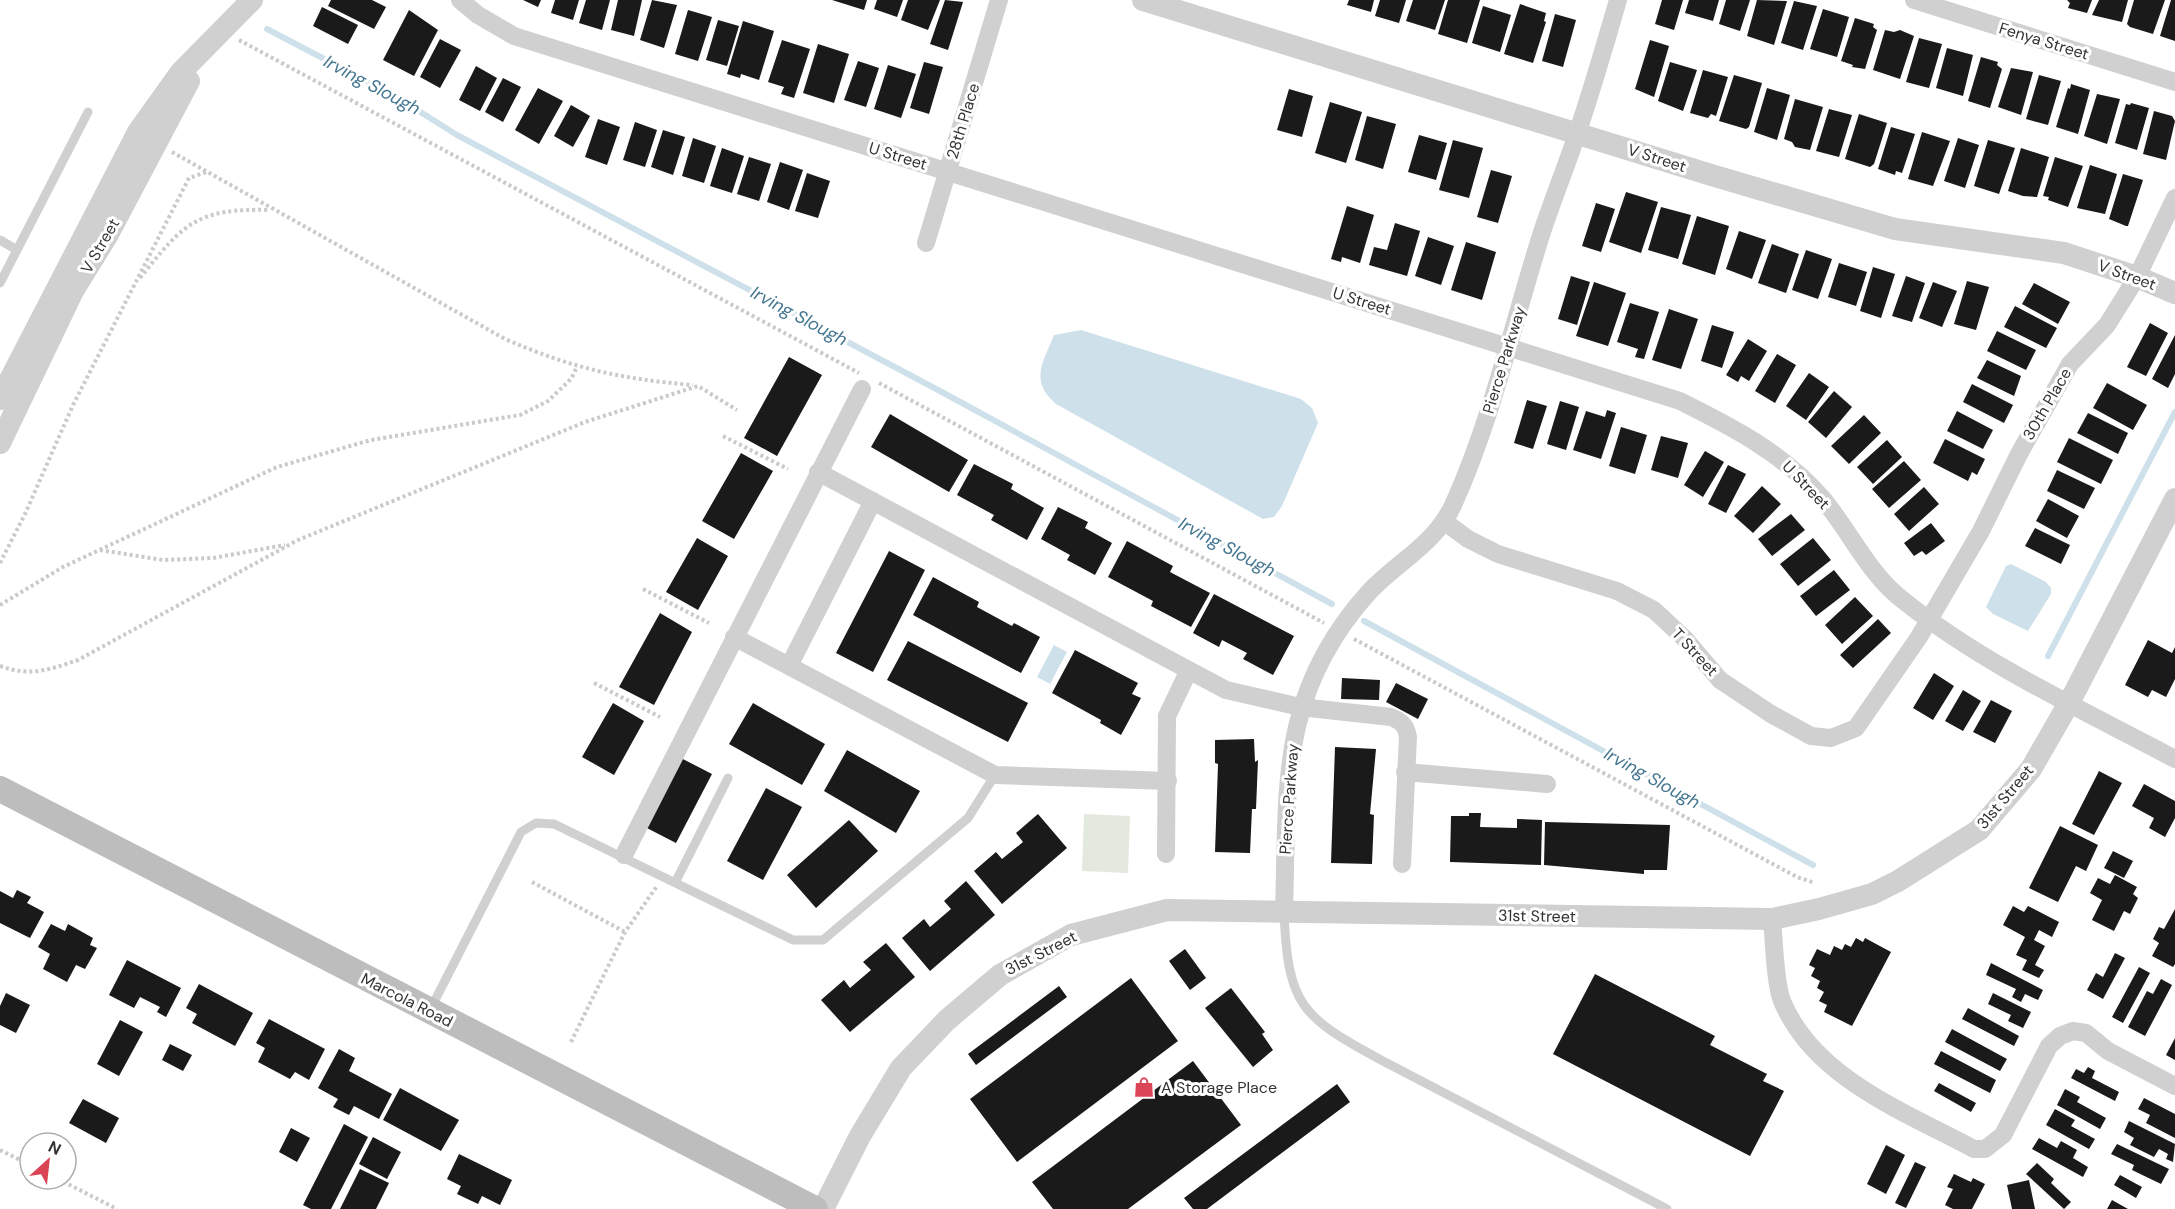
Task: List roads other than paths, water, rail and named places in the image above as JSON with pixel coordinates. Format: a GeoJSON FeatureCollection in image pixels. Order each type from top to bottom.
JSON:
{"type":"FeatureCollection","features":[{"type":"Feature","properties":{"kind":"main road","name":"Marcola Road"},"geometry":{"type":"LineString","coordinates":[[0,789],[815,1209]]}},
{"type":"Feature","properties":{"kind":"street","name":"V Street"},"geometry":{"type":"LineString","coordinates":[[0,399],[138,132],[182,72],[252,0]]}},
{"type":"Feature","properties":{"kind":"street","name":"U Street"},"geometry":{"type":"LineString","coordinates":[[460,0],[478,15],[514,36],[1680,401],[1766,447],[1780,458],[1823,499],[1876,571],[1902,600],[1987,659],[2175,759]]}},
{"type":"Feature","properties":{"kind":"street","name":"28th Place"},"geometry":{"type":"LineString","coordinates":[[926,243],[999,0]]}},
{"type":"Feature","properties":{"kind":"street","name":"V Street"},"geometry":{"type":"LineString","coordinates":[[1143,0],[1895,229],[2064,253],[2137,277],[2175,293]]}},
{"type":"Feature","properties":{"kind":"street","name":"Pierce Parkway"},"geometry":{"type":"LineString","coordinates":[[1284,910],[1288,773],[1300,707],[1338,630],[1371,590],[1416,554],[1445,522],[1470,465],[1509,347],[1542,232],[1577,134],[1618,0]]}},
{"type":"Feature","properties":{"kind":"street","name":"Fenya Street"},"geometry":{"type":"LineString","coordinates":[[1914,0],[2175,82]]}},
{"type":"Feature","properties":{"kind":"street","name":"V Street"},"geometry":{"type":"LineString","coordinates":[[0,443],[73,291],[107,236],[203,50]]}},
{"type":"Feature","properties":{"kind":"street","name":"30th Place"},"geometry":{"type":"LineString","coordinates":[[1930,619],[1981,531],[2019,454],[2070,364],[2107,325],[2137,277],[2175,198]]}},
{"type":"Feature","properties":{"kind":"street"},"geometry":{"type":"LineString","coordinates":[[624,855],[866,381]]}},
{"type":"Feature","properties":{"kind":"street"},"geometry":{"type":"LineString","coordinates":[[818,472],[1226,690],[1300,707],[1391,717],[1400,721],[1406,728],[1408,737],[1402,864]]}},
{"type":"Feature","properties":{"kind":"street","name":"31st Street"},"geometry":{"type":"LineString","coordinates":[[823,1209],[860,1136],[901,1068],[947,1020],[1000,975],[1071,935],[1167,910],[1772,919],[1872,894],[1898,881],[1979,830],[2031,769],[2069,703],[2175,500]]}},
{"type":"Feature","properties":{"kind":"street"},"geometry":{"type":"LineString","coordinates":[[789,666],[873,501]]}},
{"type":"Feature","properties":{"kind":"street","name":"T Street"},"geometry":{"type":"LineString","coordinates":[[1445,522],[1468,539],[1498,554],[1617,591],[1654,610],[1685,639],[1720,680],[1811,736],[1831,738],[1856,728],[1930,619]]}},
{"type":"Feature","properties":{"kind":"street"},"geometry":{"type":"LineString","coordinates":[[735,637],[995,775],[1168,781]]}},
{"type":"Feature","properties":{"kind":"street"},"geometry":{"type":"LineString","coordinates":[[1166,854],[1167,716],[1189,670]]}},
{"type":"Feature","properties":{"kind":"street"},"geometry":{"type":"LineString","coordinates":[[1405,772],[1547,784]]}},
{"type":"Feature","properties":{"kind":"street"},"geometry":{"type":"LineString","coordinates":[[1772,919],[1782,999],[1805,1040],[1850,1081],[1974,1149],[1985,1149],[2003,1135],[2049,1046],[2060,1036],[2073,1031],[2086,1033],[2108,1051],[2175,1086]]}},
{"type":"Feature","properties":{"kind":"lane"},"geometry":{"type":"LineString","coordinates":[[0,283],[88,112]]}},
{"type":"Feature","properties":{"kind":"lane"},"geometry":{"type":"LineString","coordinates":[[0,240],[17,249]]}},
{"type":"Feature","properties":{"kind":"lane"},"geometry":{"type":"LineString","coordinates":[[429,1012],[521,832],[536,823],[554,824],[624,855],[794,940],[823,940],[968,818],[995,775]]}},
{"type":"Feature","properties":{"kind":"lane"},"geometry":{"type":"LineString","coordinates":[[676,881],[728,778]]}},
{"type":"Feature","properties":{"kind":"lane","name":"Pierce Parkway"},"geometry":{"type":"LineString","coordinates":[[1284,910],[1289,976],[1295,992],[1315,1020],[1344,1041],[1667,1209]]}},
{"type":"Feature","properties":{"kind":"waterway","name":"Irving Slough"},"geometry":{"type":"LineString","coordinates":[[267,29],[395,96],[457,135],[940,391],[1332,604]]}},
{"type":"Feature","properties":{"kind":"waterway"},"geometry":{"type":"LineString","coordinates":[[2048,656],[2175,412]]}},
{"type":"Feature","properties":{"kind":"waterway","name":"Irving Slough"},"geometry":{"type":"LineString","coordinates":[[1364,621],[1813,865]]}},
{"type":"Feature","properties":{"kind":"place","name":"A Storage Place"},"geometry":{"type":"Point","coordinates":[1144,1087]}}]}
